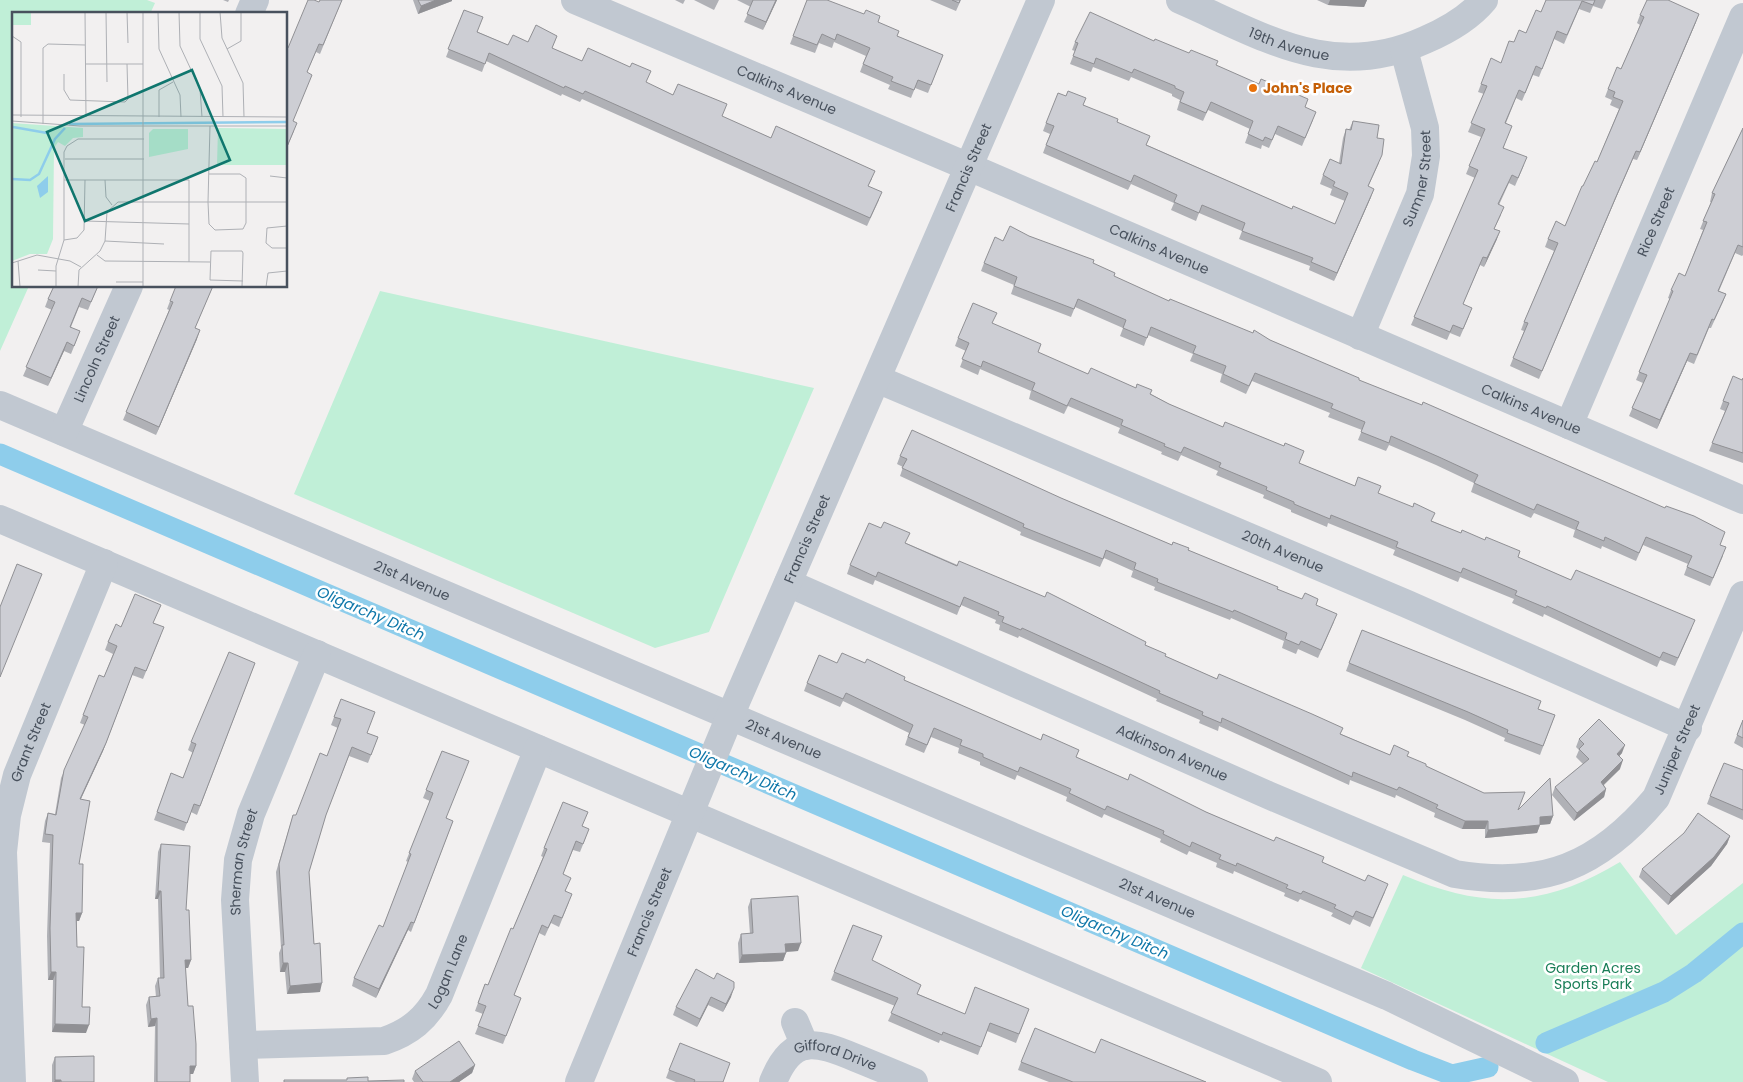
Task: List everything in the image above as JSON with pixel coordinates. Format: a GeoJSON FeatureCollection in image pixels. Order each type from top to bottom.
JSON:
{"type":"FeatureCollection","features":[{"type":"Feature","properties":{"kind":"street"},"geometry":{"type":"LineString","coordinates":[[250,12],[255,0]]}},
{"type":"Feature","properties":{"kind":"street","name":"Calkins Avenue"},"geometry":{"type":"LineString","coordinates":[[575,0],[969,167],[1743,500]]}},
{"type":"Feature","properties":{"kind":"street","name":"Francis Street"},"geometry":{"type":"LineString","coordinates":[[579,1082],[725,728],[1041,0]]}},
{"type":"Feature","properties":{"kind":"street","name":"19th Avenue"},"geometry":{"type":"LineString","coordinates":[[1180,0],[1299,51],[1330,57],[1373,57],[1404,50]]}},
{"type":"Feature","properties":{"kind":"street"},"geometry":{"type":"LineString","coordinates":[[1404,50],[1445,31],[1484,0]]}},
{"type":"Feature","properties":{"kind":"street","name":"Rice Street"},"geometry":{"type":"LineString","coordinates":[[1569,425],[1743,17]]}},
{"type":"Feature","properties":{"kind":"street","name":"Sumner Street"},"geometry":{"type":"LineString","coordinates":[[1360,336],[1420,194],[1426,156],[1425,128],[1404,50]]}},
{"type":"Feature","properties":{"kind":"street","name":"Lincoln Street"},"geometry":{"type":"LineString","coordinates":[[64,432],[128,288]]}},
{"type":"Feature","properties":{"kind":"street","name":"20th Avenue"},"geometry":{"type":"LineString","coordinates":[[876,379],[1407,604],[1688,728]]}},
{"type":"Feature","properties":{"kind":"street","name":"21st Avenue"},"geometry":{"type":"LineString","coordinates":[[0,405],[725,728],[1387,996],[1565,1082]]}},
{"type":"Feature","properties":{"kind":"street"},"geometry":{"type":"LineString","coordinates":[[0,519],[689,813],[1283,1075],[1318,1082]]}},
{"type":"Feature","properties":{"kind":"street","name":"Grant Street"},"geometry":{"type":"LineString","coordinates":[[12,1082],[3,852],[7,816],[17,775],[104,563]]}},
{"type":"Feature","properties":{"kind":"street","name":"Adkinson Avenue"},"geometry":{"type":"LineString","coordinates":[[788,583],[1268,795],[1455,874],[1488,880],[1533,878],[1566,869]]}},
{"type":"Feature","properties":{"kind":"street","name":"Juniper Street"},"geometry":{"type":"LineString","coordinates":[[1566,869],[1600,851],[1637,821],[1656,798],[1688,728],[1743,595]]}},
{"type":"Feature","properties":{"kind":"street","name":"Sherman Street"},"geometry":{"type":"LineString","coordinates":[[244,1082],[235,900],[238,860],[251,814],[317,654]]}},
{"type":"Feature","properties":{"kind":"street","name":"Logan Lane"},"geometry":{"type":"LineString","coordinates":[[243,1045],[384,1041],[404,1034],[418,1024],[430,1011],[439,995],[538,749]]}},
{"type":"Feature","properties":{"kind":"street","name":"Gifford Drive"},"geometry":{"type":"LineString","coordinates":[[773,1082],[781,1063],[800,1034],[914,1082]]}},
{"type":"Feature","properties":{"kind":"green space"},"geometry":{"type":"Polygon","coordinates":[[[0,0],[147,0],[155,3],[151,12],[12,12],[12,288],[28,288],[0,351],[0,0]]]}},
{"type":"Feature","properties":{"kind":"green space"},"geometry":{"type":"Polygon","coordinates":[[[380,291],[814,388],[709,632],[655,648],[294,494],[380,291]]]}},
{"type":"Feature","properties":{"kind":"green space","name":"Garden Acres Sports Park"},"geometry":{"type":"Polygon","coordinates":[[[1620,862],[1676,935],[1743,883],[1743,1082],[1608,1082],[1361,968],[1403,875],[1460,894],[1513,899],[1539,896],[1565,888],[1592,877],[1620,862]]]}},
{"type":"Feature","properties":{"kind":"building"},"geometry":{"type":"Polygon","coordinates":[[[308,0],[319,2],[320,0],[342,0],[323,45],[319,44],[307,72],[312,75],[293,121],[297,123],[288,144],[288,48],[308,0]]]}},
{"type":"Feature","properties":{"kind":"building"},"geometry":{"type":"Polygon","coordinates":[[[418,0],[436,0],[421,6],[418,0]]]}},
{"type":"Feature","properties":{"kind":"building"},"geometry":{"type":"Polygon","coordinates":[[[753,0],[776,0],[766,22],[747,14],[753,0]]]}},
{"type":"Feature","properties":{"kind":"building"},"geometry":{"type":"Polygon","coordinates":[[[807,0],[827,0],[864,14],[866,10],[880,16],[878,22],[899,31],[897,36],[943,55],[931,85],[918,80],[914,90],[891,81],[893,77],[863,64],[870,48],[837,34],[835,40],[822,34],[817,45],[793,36],[807,0]]]}},
{"type":"Feature","properties":{"kind":"building"},"geometry":{"type":"Polygon","coordinates":[[[1546,0],[1595,0],[1593,5],[1582,1],[1567,35],[1557,31],[1542,69],[1536,66],[1525,93],[1519,90],[1505,123],[1512,126],[1503,148],[1527,157],[1518,178],[1512,175],[1498,204],[1504,207],[1494,229],[1500,231],[1487,258],[1483,257],[1463,304],[1472,308],[1463,329],[1453,325],[1450,332],[1414,317],[1478,170],[1469,166],[1485,129],[1471,123],[1487,86],[1481,84],[1491,58],[1501,63],[1509,41],[1514,42],[1519,30],[1526,33],[1536,10],[1541,12],[1546,0]]]}},
{"type":"Feature","properties":{"kind":"building"},"geometry":{"type":"Polygon","coordinates":[[[1647,0],[1668,0],[1699,14],[1640,152],[1636,151],[1542,371],[1513,358],[1528,323],[1524,322],[1558,243],[1548,239],[1556,221],[1565,226],[1582,186],[1595,161],[1597,162],[1623,101],[1613,97],[1615,92],[1608,89],[1617,67],[1621,69],[1644,17],[1640,15],[1647,0]]]}},
{"type":"Feature","properties":{"kind":"building"},"geometry":{"type":"Polygon","coordinates":[[[464,10],[483,17],[477,32],[508,45],[513,35],[528,42],[536,25],[557,36],[552,48],[582,61],[588,48],[630,67],[632,63],[651,71],[646,82],[673,95],[678,84],[727,104],[722,116],[771,138],[776,126],[875,171],[868,186],[882,192],[870,218],[585,91],[583,94],[565,86],[564,88],[489,53],[485,64],[448,49],[464,10]]]}},
{"type":"Feature","properties":{"kind":"building"},"geometry":{"type":"Polygon","coordinates":[[[1090,12],[1154,41],[1155,39],[1189,53],[1191,50],[1218,61],[1216,65],[1259,84],[1261,79],[1308,99],[1305,107],[1316,112],[1305,138],[1278,126],[1272,140],[1265,137],[1263,141],[1248,134],[1253,121],[1211,102],[1206,113],[1180,102],[1184,92],[1175,88],[1175,86],[1134,69],[1132,73],[1096,58],[1094,64],[1073,56],[1078,43],[1075,42],[1090,12]]]}},
{"type":"Feature","properties":{"kind":"building"},"geometry":{"type":"Polygon","coordinates":[[[1068,91],[1086,98],[1083,105],[1118,119],[1117,122],[1150,136],[1146,145],[1292,209],[1293,206],[1335,224],[1348,193],[1333,186],[1335,182],[1323,175],[1330,159],[1341,164],[1346,129],[1351,130],[1353,121],[1379,125],[1377,138],[1384,139],[1382,155],[1368,186],[1374,189],[1337,273],[1311,262],[1313,258],[1242,231],[1245,223],[1202,205],[1199,213],[1174,202],[1177,195],[1134,175],[1131,182],[1046,145],[1054,126],[1046,123],[1058,93],[1066,96],[1068,91]]]}},
{"type":"Feature","properties":{"kind":"building"},"geometry":{"type":"Polygon","coordinates":[[[1743,128],[1743,247],[1738,245],[1718,291],[1726,294],[1714,320],[1712,319],[1697,355],[1690,353],[1660,420],[1632,408],[1647,375],[1639,372],[1679,273],[1685,276],[1707,222],[1703,221],[1715,194],[1712,193],[1743,128]]]}},
{"type":"Feature","properties":{"kind":"building"},"geometry":{"type":"Polygon","coordinates":[[[1010,226],[1029,236],[1094,260],[1093,263],[1115,273],[1114,276],[1169,301],[1170,299],[1253,333],[1254,330],[1270,340],[1359,378],[1359,380],[1422,405],[1423,402],[1665,508],[1666,506],[1694,516],[1725,532],[1720,545],[1726,547],[1713,578],[1687,567],[1692,556],[1646,537],[1639,553],[1605,537],[1604,541],[1576,529],[1579,522],[1537,504],[1534,510],[1474,483],[1478,475],[1439,457],[1391,436],[1389,443],[1361,432],[1365,422],[1331,408],[1333,404],[1255,373],[1249,386],[1223,374],[1226,366],[1193,353],[1196,346],[1151,327],[1147,338],[1123,328],[1126,320],[1078,299],[1074,309],[1014,286],[1017,277],[984,263],[995,237],[1003,241],[1010,226]]]}},
{"type":"Feature","properties":{"kind":"building"},"geometry":{"type":"Polygon","coordinates":[[[53,288],[97,288],[91,302],[82,298],[70,327],[80,331],[74,346],[67,342],[51,378],[26,367],[55,302],[48,299],[53,288]]]}},
{"type":"Feature","properties":{"kind":"building"},"geometry":{"type":"Polygon","coordinates":[[[175,288],[212,288],[195,328],[200,330],[159,427],[126,412],[173,302],[170,301],[175,288]]]}},
{"type":"Feature","properties":{"kind":"building"},"geometry":{"type":"Polygon","coordinates":[[[973,303],[997,313],[992,323],[1041,344],[1038,352],[1088,374],[1091,368],[1136,388],[1137,384],[1152,390],[1150,394],[1169,404],[1223,427],[1225,422],[1284,446],[1285,443],[1304,451],[1299,463],[1355,486],[1358,477],[1381,486],[1378,493],[1413,507],[1414,503],[1435,513],[1431,521],[1461,533],[1462,530],[1485,540],[1486,537],[1520,551],[1518,557],[1571,580],[1576,570],[1695,620],[1678,658],[1663,652],[1660,658],[1547,606],[1546,608],[1515,595],[1517,591],[1463,568],[1461,573],[1396,547],[1398,542],[1331,515],[1330,519],[1294,504],[1294,502],[1266,490],[1267,487],[1219,467],[1221,463],[1184,447],[1181,453],[1121,425],[1123,420],[1071,398],[1067,406],[1032,390],[1035,383],[983,361],[981,367],[962,359],[969,343],[958,338],[973,303]]]}},
{"type":"Feature","properties":{"kind":"building"},"geometry":{"type":"Polygon","coordinates":[[[1733,376],[1742,380],[1743,378],[1743,453],[1712,443],[1729,403],[1723,401],[1733,376]]]}},
{"type":"Feature","properties":{"kind":"building"},"geometry":{"type":"Polygon","coordinates":[[[912,430],[1061,498],[1172,545],[1173,542],[1189,548],[1188,550],[1278,587],[1277,589],[1302,599],[1305,593],[1318,599],[1316,605],[1337,614],[1321,650],[1301,641],[1299,645],[1285,639],[1287,633],[1234,610],[1233,612],[1157,582],[1158,579],[1134,569],[1136,563],[1106,550],[1103,559],[1023,527],[1024,524],[902,468],[907,459],[900,456],[912,430]]]}},
{"type":"Feature","properties":{"kind":"building"},"geometry":{"type":"Polygon","coordinates":[[[884,522],[910,533],[905,543],[957,566],[959,561],[1045,597],[1047,592],[1146,642],[1145,645],[1166,654],[1165,656],[1217,679],[1219,674],[1343,728],[1340,734],[1390,755],[1394,745],[1409,752],[1407,756],[1484,793],[1525,792],[1518,810],[1550,778],[1553,816],[1540,817],[1540,825],[1488,830],[1488,821],[1465,821],[1436,808],[1438,805],[1399,787],[1397,790],[1353,772],[1352,777],[1222,718],[1221,723],[1202,715],[1203,712],[1159,693],[1160,691],[1022,628],[1021,630],[1002,622],[1004,617],[998,615],[999,612],[964,597],[960,607],[878,572],[876,577],[850,565],[869,523],[881,528],[884,522]]]}},
{"type":"Feature","properties":{"kind":"building"},"geometry":{"type":"Polygon","coordinates":[[[17,564],[42,574],[0,677],[0,607],[17,564]]]}},
{"type":"Feature","properties":{"kind":"building"},"geometry":{"type":"Polygon","coordinates":[[[135,594],[161,605],[153,623],[164,627],[146,671],[135,667],[106,743],[80,799],[90,801],[79,864],[83,864],[82,913],[76,913],[77,947],[84,947],[82,1007],[90,1007],[89,1025],[55,1024],[56,972],[51,972],[50,928],[53,835],[45,834],[48,813],[56,815],[64,770],[88,717],[83,715],[99,675],[104,677],[117,646],[108,642],[116,624],[121,627],[135,594]]]}},
{"type":"Feature","properties":{"kind":"building"},"geometry":{"type":"Polygon","coordinates":[[[1362,630],[1541,701],[1538,709],[1555,715],[1543,746],[1507,733],[1508,730],[1468,712],[1349,663],[1362,630]]]}},
{"type":"Feature","properties":{"kind":"building"},"geometry":{"type":"Polygon","coordinates":[[[229,652],[255,663],[200,806],[194,804],[187,823],[157,812],[171,773],[183,778],[196,744],[191,742],[229,652]]]}},
{"type":"Feature","properties":{"kind":"building"},"geometry":{"type":"Polygon","coordinates":[[[842,653],[865,663],[867,659],[905,677],[904,680],[1041,740],[1043,734],[1079,750],[1076,757],[1128,780],[1130,774],[1206,812],[1274,841],[1276,837],[1324,857],[1322,862],[1365,881],[1368,875],[1388,884],[1373,918],[1356,911],[1353,917],[1334,908],[1336,905],[1303,891],[1301,894],[1286,888],[1288,885],[1237,863],[1236,866],[1219,859],[1221,855],[1192,842],[1190,847],[1163,834],[1164,831],[1107,806],[1105,810],[1069,793],[1071,789],[1020,767],[1018,772],[983,757],[983,754],[960,745],[962,740],[934,728],[927,745],[908,737],[913,725],[846,693],[843,699],[807,683],[819,655],[837,663],[842,653]]]}},
{"type":"Feature","properties":{"kind":"building"},"geometry":{"type":"Polygon","coordinates":[[[341,699],[375,712],[367,733],[378,737],[371,755],[352,747],[326,815],[309,872],[314,944],[320,943],[322,983],[290,986],[288,963],[283,963],[282,945],[284,945],[279,864],[293,815],[296,815],[320,753],[327,756],[341,719],[334,717],[341,699]]]}},
{"type":"Feature","properties":{"kind":"building"},"geometry":{"type":"Polygon","coordinates":[[[1599,719],[1625,745],[1617,754],[1623,760],[1601,782],[1606,789],[1577,813],[1555,787],[1589,759],[1579,749],[1584,744],[1579,739],[1599,719]]]}},
{"type":"Feature","properties":{"kind":"building"},"geometry":{"type":"Polygon","coordinates":[[[1743,720],[1743,738],[1737,735],[1743,720]]]}},
{"type":"Feature","properties":{"kind":"building"},"geometry":{"type":"Polygon","coordinates":[[[442,751],[469,761],[446,818],[453,821],[414,923],[411,922],[379,989],[354,978],[379,925],[383,927],[411,854],[409,853],[433,793],[426,790],[442,751]]]}},
{"type":"Feature","properties":{"kind":"building"},"geometry":{"type":"Polygon","coordinates":[[[1724,763],[1743,770],[1743,810],[1710,796],[1724,763]]]}},
{"type":"Feature","properties":{"kind":"building"},"geometry":{"type":"Polygon","coordinates":[[[563,802],[588,812],[582,826],[589,829],[583,844],[576,841],[563,874],[571,878],[565,891],[572,894],[562,918],[554,915],[548,928],[542,925],[514,995],[521,998],[506,1036],[478,1026],[486,1006],[478,1003],[485,984],[488,985],[511,928],[513,929],[547,849],[544,848],[563,802]]]}},
{"type":"Feature","properties":{"kind":"building"},"geometry":{"type":"Polygon","coordinates":[[[1698,813],[1730,836],[1714,857],[1671,896],[1642,869],[1684,833],[1698,813]]]}},
{"type":"Feature","properties":{"kind":"building"},"geometry":{"type":"Polygon","coordinates":[[[161,844],[190,846],[186,910],[189,910],[191,960],[185,960],[188,1006],[193,1006],[196,1066],[190,1066],[190,1082],[157,1082],[157,1018],[151,1019],[149,997],[160,996],[158,978],[164,978],[161,891],[158,891],[161,844]]]}},
{"type":"Feature","properties":{"kind":"building"},"geometry":{"type":"Polygon","coordinates":[[[798,896],[801,943],[785,944],[786,953],[742,955],[741,934],[753,933],[751,899],[798,896]]]}},
{"type":"Feature","properties":{"kind":"building"},"geometry":{"type":"Polygon","coordinates":[[[853,925],[882,936],[872,960],[921,985],[917,994],[965,1014],[975,987],[1029,1009],[1019,1034],[990,1023],[981,1047],[943,1032],[942,1035],[891,1013],[898,998],[834,972],[853,925]]]}},
{"type":"Feature","properties":{"kind":"building"},"geometry":{"type":"Polygon","coordinates":[[[696,969],[714,979],[717,973],[734,982],[734,988],[726,1004],[711,997],[700,1019],[676,1007],[696,969]]]}},
{"type":"Feature","properties":{"kind":"building"},"geometry":{"type":"Polygon","coordinates":[[[1035,1028],[1095,1053],[1101,1039],[1206,1082],[1073,1082],[1021,1062],[1035,1028]]]}},
{"type":"Feature","properties":{"kind":"building"},"geometry":{"type":"Polygon","coordinates":[[[459,1041],[475,1065],[450,1082],[423,1082],[415,1071],[459,1041]]]}},
{"type":"Feature","properties":{"kind":"building"},"geometry":{"type":"Polygon","coordinates":[[[680,1043],[730,1063],[723,1082],[694,1082],[695,1080],[669,1070],[680,1043]]]}},
{"type":"Feature","properties":{"kind":"building"},"geometry":{"type":"Polygon","coordinates":[[[94,1056],[94,1082],[61,1082],[61,1080],[55,1080],[55,1057],[94,1056]]]}},
{"type":"Feature","properties":{"kind":"building"},"geometry":{"type":"Polygon","coordinates":[[[368,1077],[368,1081],[404,1080],[404,1082],[284,1082],[284,1080],[347,1080],[347,1078],[368,1077]]]}},
{"type":"Feature","properties":{"kind":"waterway","name":"Oligarchy Ditch"},"geometry":{"type":"LineString","coordinates":[[0,454],[1413,1060],[1452,1075],[1488,1067]]}},
{"type":"Feature","properties":{"kind":"waterway","name":"Oligarchy Ditch"},"geometry":{"type":"LineString","coordinates":[[1546,1043],[1664,992],[1694,973],[1743,933]]}},
{"type":"Feature","properties":{"kind":"place","name":"John's Place"},"geometry":{"type":"Point","coordinates":[1253,88]}}]}
